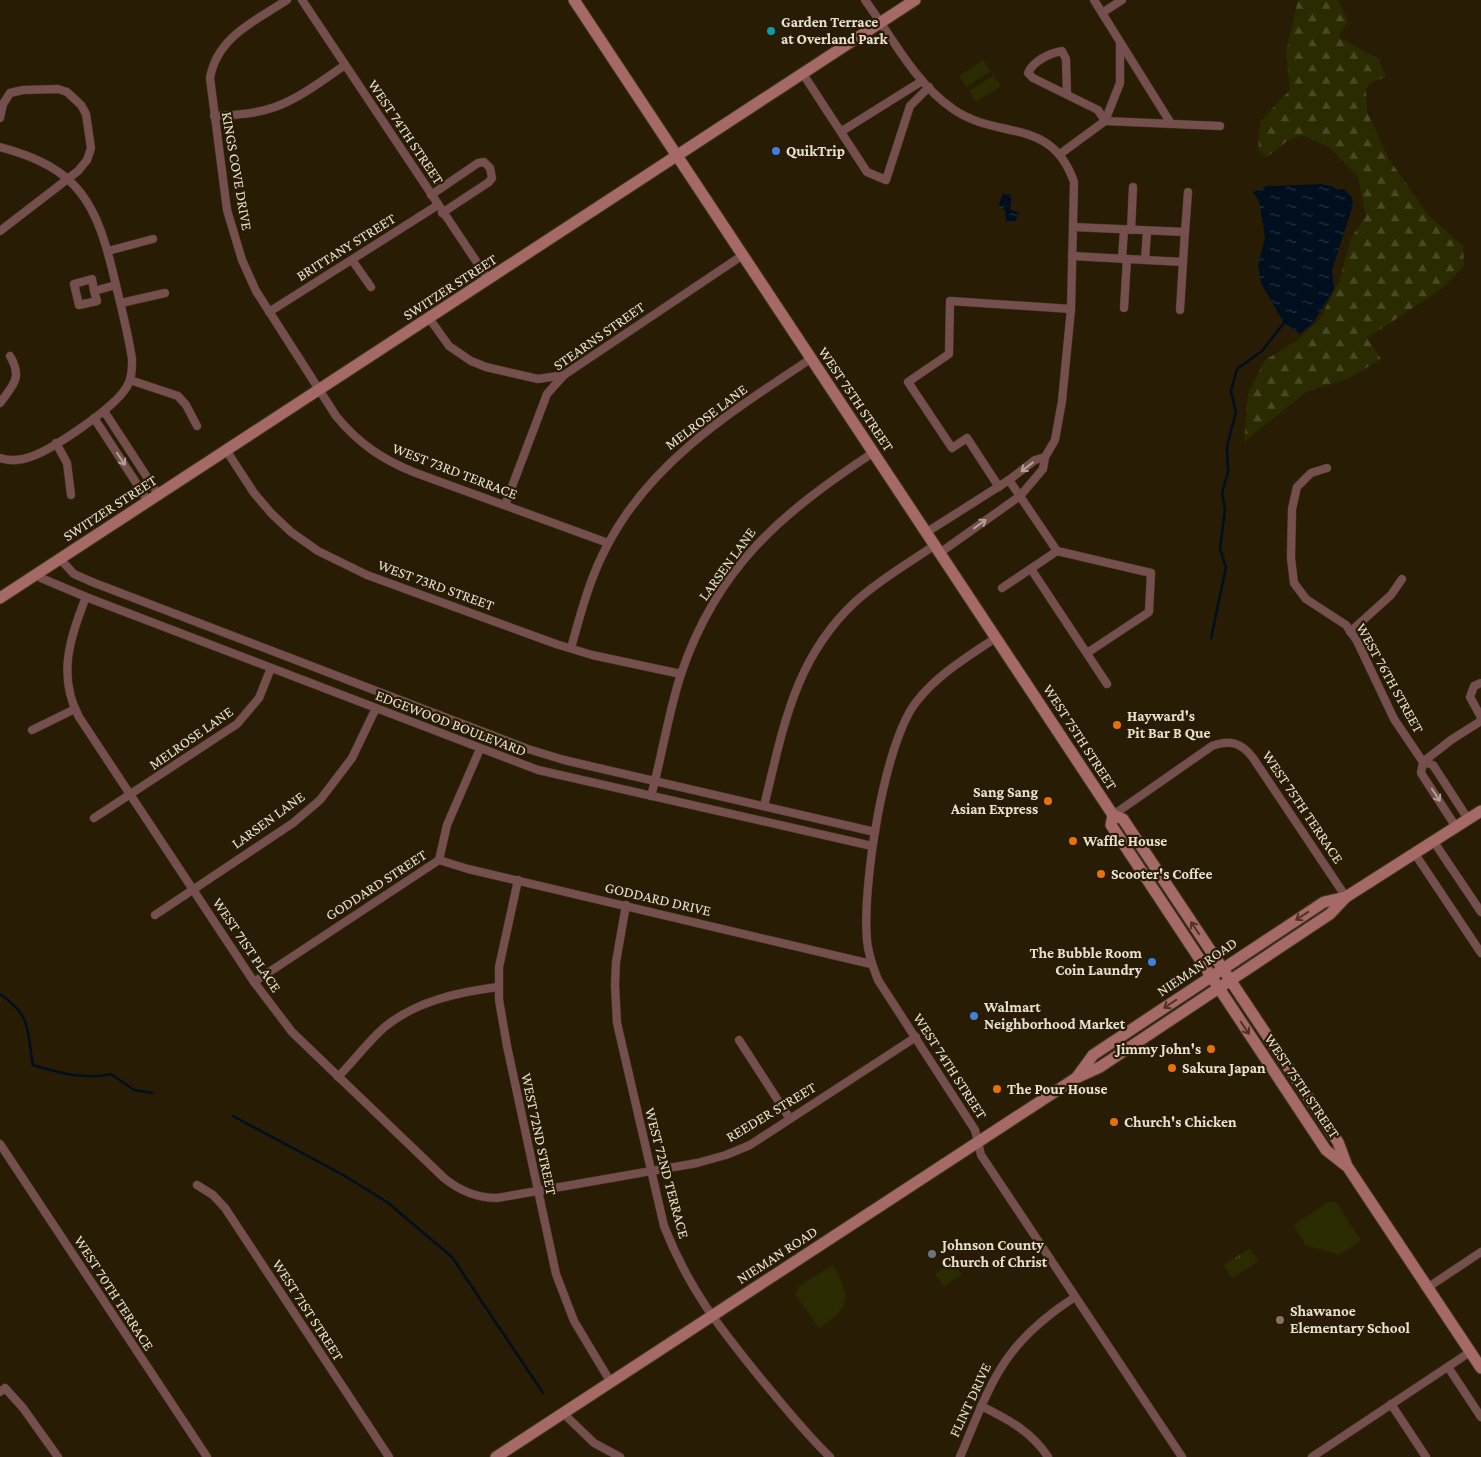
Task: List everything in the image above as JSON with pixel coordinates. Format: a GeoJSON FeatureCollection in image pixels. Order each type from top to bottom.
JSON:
{"type":"FeatureCollection","features":[{"type":"Feature","properties":{"kind":"main road","name":"WEST 75TH STREET"},"geometry":{"type":"LineString","coordinates":[[574,0],[997,637],[1112,814],[1123,819],[1338,1142],[1347,1166],[1481,1368]]}},
{"type":"Feature","properties":{"kind":"main road","name":"SWITZER STREET"},"geometry":{"type":"LineString","coordinates":[[0,598],[678,157],[915,0]]}},
{"type":"Feature","properties":{"kind":"main road","name":"NIEMAN ROAD"},"geometry":{"type":"LineString","coordinates":[[496,1457],[1076,1078],[1100,1067],[1330,914],[1346,897],[1481,811]]}},
{"type":"Feature","properties":{"kind":"main road","name":"WEST 75TH STREET"},"geometry":{"type":"LineString","coordinates":[[1112,814],[1111,825],[1326,1150],[1347,1166]]}},
{"type":"Feature","properties":{"kind":"main road","name":"NIEMAN ROAD"},"geometry":{"type":"LineString","coordinates":[[1076,1078],[1093,1055],[1210,976],[1324,902],[1346,897]]}},
{"type":"Feature","properties":{"kind":"street","name":"KINGS COVE DRIVE"},"geometry":{"type":"LineString","coordinates":[[287,0],[233,35],[218,53],[210,78],[231,225],[242,260],[256,291],[319,389]]}},
{"type":"Feature","properties":{"kind":"street","name":"WEST 74TH STREET"},"geometry":{"type":"LineString","coordinates":[[302,0],[488,280]]}},
{"type":"Feature","properties":{"kind":"street"},"geometry":{"type":"LineString","coordinates":[[764,806],[787,709],[803,673],[830,629],[856,601],[1020,496],[1043,469],[1045,456],[1055,440],[1062,401],[1071,309],[1074,182],[1060,154],[1035,136],[968,117],[953,109],[922,81],[865,0]]}},
{"type":"Feature","properties":{"kind":"street"},"geometry":{"type":"LineString","coordinates":[[1094,0],[1170,122]]}},
{"type":"Feature","properties":{"kind":"street"},"geometry":{"type":"LineString","coordinates":[[1102,13],[1122,0]]}},
{"type":"Feature","properties":{"kind":"street"},"geometry":{"type":"LineString","coordinates":[[1060,154],[1105,121],[1120,83],[1120,44]]}},
{"type":"Feature","properties":{"kind":"street"},"geometry":{"type":"LineString","coordinates":[[1067,94],[1066,60],[1062,51],[1052,53],[1031,67],[1028,73],[1033,78],[1098,110],[1105,121]]}},
{"type":"Feature","properties":{"kind":"street"},"geometry":{"type":"LineString","coordinates":[[214,116],[240,115],[274,108],[291,100],[345,66]]}},
{"type":"Feature","properties":{"kind":"street"},"geometry":{"type":"LineString","coordinates":[[803,74],[867,172],[886,180],[910,106],[929,87]]}},
{"type":"Feature","properties":{"kind":"street"},"geometry":{"type":"LineString","coordinates":[[842,131],[922,81]]}},
{"type":"Feature","properties":{"kind":"street"},"geometry":{"type":"LineString","coordinates":[[0,118],[6,98],[16,91],[58,89],[74,97],[86,114],[91,148],[87,160],[68,179],[0,230]]}},
{"type":"Feature","properties":{"kind":"street"},"geometry":{"type":"LineString","coordinates":[[1105,121],[1170,122],[1220,126]]}},
{"type":"Feature","properties":{"kind":"street"},"geometry":{"type":"LineString","coordinates":[[0,147],[43,162],[68,179],[84,196],[97,216],[108,251],[132,359],[130,380],[120,397],[104,412],[29,458],[8,460],[0,458]]}},
{"type":"Feature","properties":{"kind":"street"},"geometry":{"type":"LineString","coordinates":[[431,194],[478,162],[484,162],[490,168],[492,178],[489,182],[442,213]]}},
{"type":"Feature","properties":{"kind":"street"},"geometry":{"type":"LineString","coordinates":[[1124,308],[1124,259],[1133,187]]}},
{"type":"Feature","properties":{"kind":"street"},"geometry":{"type":"LineString","coordinates":[[1180,310],[1188,192]]}},
{"type":"Feature","properties":{"kind":"street","name":"BRITTANY STREET"},"geometry":{"type":"LineString","coordinates":[[270,312],[438,205]]}},
{"type":"Feature","properties":{"kind":"street"},"geometry":{"type":"LineString","coordinates":[[1073,228],[1185,232]]}},
{"type":"Feature","properties":{"kind":"street"},"geometry":{"type":"LineString","coordinates":[[1145,260],[1147,231]]}},
{"type":"Feature","properties":{"kind":"street"},"geometry":{"type":"LineString","coordinates":[[108,251],[153,239]]}},
{"type":"Feature","properties":{"kind":"street","name":"STEARNS STREET"},"geometry":{"type":"LineString","coordinates":[[505,505],[547,394],[564,375],[743,255]]}},
{"type":"Feature","properties":{"kind":"street"},"geometry":{"type":"LineString","coordinates":[[1072,256],[1183,262]]}},
{"type":"Feature","properties":{"kind":"street"},"geometry":{"type":"LineString","coordinates":[[352,260],[371,287]]}},
{"type":"Feature","properties":{"kind":"street"},"geometry":{"type":"LineString","coordinates":[[94,290],[116,285]]}},
{"type":"Feature","properties":{"kind":"street"},"geometry":{"type":"LineString","coordinates":[[120,303],[165,293]]}},
{"type":"Feature","properties":{"kind":"street"},"geometry":{"type":"LineString","coordinates":[[999,487],[967,438],[952,448],[908,382],[949,354],[950,301],[1071,309]]}},
{"type":"Feature","properties":{"kind":"street"},"geometry":{"type":"LineString","coordinates":[[429,318],[449,346],[471,362],[538,380],[564,375]]}},
{"type":"Feature","properties":{"kind":"street"},"geometry":{"type":"LineString","coordinates":[[0,403],[16,379],[17,368],[10,356]]}},
{"type":"Feature","properties":{"kind":"street","name":"MELROSE LANE"},"geometry":{"type":"LineString","coordinates":[[571,648],[583,603],[608,544],[646,488],[689,444],[812,358]]}},
{"type":"Feature","properties":{"kind":"street"},"geometry":{"type":"LineString","coordinates":[[130,380],[178,396],[186,405],[197,426]]}},
{"type":"Feature","properties":{"kind":"street","name":"WEST 73RD TERRACE"},"geometry":{"type":"LineString","coordinates":[[319,389],[349,432],[378,456],[416,473],[608,544]]}},
{"type":"Feature","properties":{"kind":"street"},"geometry":{"type":"LineString","coordinates":[[104,412],[158,494]]}},
{"type":"Feature","properties":{"kind":"street"},"geometry":{"type":"LineString","coordinates":[[94,418],[148,501]]}},
{"type":"Feature","properties":{"kind":"street"},"geometry":{"type":"LineString","coordinates":[[56,443],[67,462],[71,495]]}},
{"type":"Feature","properties":{"kind":"street","name":"WEST 73RD STREET"},"geometry":{"type":"LineString","coordinates":[[226,450],[254,493],[272,513],[291,532],[318,551],[367,574],[571,648],[682,674]]}},
{"type":"Feature","properties":{"kind":"street","name":"LARSEN LANE"},"geometry":{"type":"LineString","coordinates":[[651,796],[682,674],[704,620],[723,588],[767,532],[797,506],[874,452]]}},
{"type":"Feature","properties":{"kind":"street"},"geometry":{"type":"LineString","coordinates":[[927,532],[1010,480],[1035,460],[1045,456]]}},
{"type":"Feature","properties":{"kind":"street","name":"WEST 76TH STREET"},"geometry":{"type":"LineString","coordinates":[[1327,468],[1311,472],[1297,487],[1292,509],[1291,548],[1294,584],[1306,599],[1327,611],[1350,632],[1357,642],[1394,719],[1423,762],[1422,773],[1456,827]]}},
{"type":"Feature","properties":{"kind":"street"},"geometry":{"type":"LineString","coordinates":[[1010,480],[1057,551],[1151,573],[1149,612],[1087,653]]}},
{"type":"Feature","properties":{"kind":"street"},"geometry":{"type":"LineString","coordinates":[[1002,588],[1057,551]]}},
{"type":"Feature","properties":{"kind":"street","name":"EDGEWOOD BOULEVARD"},"geometry":{"type":"LineString","coordinates":[[60,558],[74,574],[92,582],[504,741],[564,760],[876,832]]}},
{"type":"Feature","properties":{"kind":"street"},"geometry":{"type":"LineString","coordinates":[[1031,569],[1107,684]]}},
{"type":"Feature","properties":{"kind":"street","name":"EDGEWOOD BOULEVARD"},"geometry":{"type":"LineString","coordinates":[[37,574],[41,578],[86,597],[538,770],[872,846]]}},
{"type":"Feature","properties":{"kind":"street"},"geometry":{"type":"LineString","coordinates":[[1350,632],[1391,595],[1402,579]]}},
{"type":"Feature","properties":{"kind":"street","name":"WEST 71ST PLACE"},"geometry":{"type":"LineString","coordinates":[[86,597],[72,632],[67,654],[67,675],[75,709],[254,982],[292,1032],[444,1178],[459,1189],[487,1198],[538,1191]]}},
{"type":"Feature","properties":{"kind":"street","name":"WEST 74TH STREET"},"geometry":{"type":"LineString","coordinates":[[997,637],[934,682],[905,718],[896,739],[872,846],[867,939],[871,964],[878,980],[975,1130],[982,1155],[1182,1457]]}},
{"type":"Feature","properties":{"kind":"street","name":"MELROSE LANE"},"geometry":{"type":"LineString","coordinates":[[94,818],[131,796],[237,724],[259,698],[271,668]]}},
{"type":"Feature","properties":{"kind":"street"},"geometry":{"type":"LineString","coordinates":[[1423,762],[1450,740],[1481,719],[1470,697],[1474,686],[1481,683]]}},
{"type":"Feature","properties":{"kind":"street","name":"LARSEN LANE"},"geometry":{"type":"LineString","coordinates":[[155,915],[293,823],[320,800],[352,758],[376,708]]}},
{"type":"Feature","properties":{"kind":"street"},"geometry":{"type":"LineString","coordinates":[[32,730],[75,709]]}},
{"type":"Feature","properties":{"kind":"street","name":"WEST 75TH TERRACE"},"geometry":{"type":"LineString","coordinates":[[1112,814],[1202,753],[1221,743],[1229,742],[1240,745],[1247,750],[1346,897]]}},
{"type":"Feature","properties":{"kind":"street","name":"GODDARD STREET"},"geometry":{"type":"LineString","coordinates":[[254,982],[439,860],[447,825],[480,749]]}},
{"type":"Feature","properties":{"kind":"street","name":"WEST 76TH STREET"},"geometry":{"type":"LineString","coordinates":[[1423,762],[1433,765],[1468,819]]}},
{"type":"Feature","properties":{"kind":"street"},"geometry":{"type":"LineString","coordinates":[[1434,842],[1481,912]]}},
{"type":"Feature","properties":{"kind":"street"},"geometry":{"type":"LineString","coordinates":[[1415,854],[1481,952]]}},
{"type":"Feature","properties":{"kind":"street","name":"GODDARD DRIVE"},"geometry":{"type":"LineString","coordinates":[[439,860],[871,964]]}},
{"type":"Feature","properties":{"kind":"street","name":"WEST 72ND STREET"},"geometry":{"type":"LineString","coordinates":[[518,880],[501,951],[498,986],[507,1046],[552,1256],[563,1294],[586,1343],[610,1381]]}},
{"type":"Feature","properties":{"kind":"street","name":"WEST 72ND TERRACE"},"geometry":{"type":"LineString","coordinates":[[626,905],[616,962],[615,1004],[620,1040],[664,1226],[676,1256],[699,1299],[802,1428],[830,1457]]}},
{"type":"Feature","properties":{"kind":"street"},"geometry":{"type":"LineString","coordinates":[[338,1077],[386,1027],[415,1008],[437,999],[498,986]]}},
{"type":"Feature","properties":{"kind":"street","name":"REEDER STREET"},"geometry":{"type":"LineString","coordinates":[[538,1191],[726,1155],[750,1145],[916,1037]]}},
{"type":"Feature","properties":{"kind":"street"},"geometry":{"type":"LineString","coordinates":[[739,1040],[790,1119]]}},
{"type":"Feature","properties":{"kind":"street","name":"WEST 70TH TERRACE"},"geometry":{"type":"LineString","coordinates":[[0,1144],[207,1457]]}},
{"type":"Feature","properties":{"kind":"street","name":"WEST 71ST STREET"},"geometry":{"type":"LineString","coordinates":[[196,1186],[212,1195],[225,1208],[389,1457]]}},
{"type":"Feature","properties":{"kind":"street"},"geometry":{"type":"LineString","coordinates":[[1427,1288],[1481,1252]]}},
{"type":"Feature","properties":{"kind":"street","name":"FLINT DRIVE"},"geometry":{"type":"LineString","coordinates":[[960,1457],[999,1368],[1014,1347],[1041,1320],[1075,1297]]}},
{"type":"Feature","properties":{"kind":"street"},"geometry":{"type":"LineString","coordinates":[[1312,1457],[1470,1352]]}},
{"type":"Feature","properties":{"kind":"street"},"geometry":{"type":"LineString","coordinates":[[1448,1367],[1481,1417]]}},
{"type":"Feature","properties":{"kind":"street"},"geometry":{"type":"LineString","coordinates":[[3,1390],[23,1408],[58,1457]]}},
{"type":"Feature","properties":{"kind":"street"},"geometry":{"type":"LineString","coordinates":[[1391,1404],[1426,1457]]}},
{"type":"Feature","properties":{"kind":"street"},"geometry":{"type":"LineString","coordinates":[[981,1406],[1010,1420],[1029,1434],[1048,1457]]}},
{"type":"Feature","properties":{"kind":"street"},"geometry":{"type":"LineString","coordinates":[[563,1412],[594,1443],[620,1457]]}},
{"type":"Feature","properties":{"kind":"green space"},"geometry":{"type":"Polygon","coordinates":[[[1298,0],[1338,0],[1348,22],[1340,32],[1340,38],[1379,59],[1386,77],[1372,82],[1366,88],[1367,112],[1389,159],[1428,215],[1463,246],[1464,266],[1443,288],[1367,338],[1381,359],[1348,379],[1306,392],[1244,442],[1248,394],[1265,360],[1295,342],[1320,319],[1339,282],[1351,238],[1366,216],[1358,177],[1329,147],[1302,135],[1287,141],[1267,157],[1258,150],[1260,122],[1290,90],[1286,52],[1298,0]]]}},
{"type":"Feature","properties":{"kind":"green space"},"geometry":{"type":"Polygon","coordinates":[[[983,60],[991,71],[966,87],[959,76],[983,60]]]}},
{"type":"Feature","properties":{"kind":"green space"},"geometry":{"type":"Polygon","coordinates":[[[993,75],[1001,86],[976,102],[969,91],[993,75]]]}},
{"type":"Feature","properties":{"kind":"green space"},"geometry":{"type":"Polygon","coordinates":[[[1330,1201],[1337,1203],[1361,1241],[1339,1255],[1305,1245],[1294,1225],[1330,1201]]]}},
{"type":"Feature","properties":{"kind":"green space"},"geometry":{"type":"Polygon","coordinates":[[[1250,1248],[1258,1261],[1232,1278],[1224,1265],[1250,1248]]]}},
{"type":"Feature","properties":{"kind":"green space"},"geometry":{"type":"Polygon","coordinates":[[[954,1262],[962,1275],[943,1287],[935,1274],[954,1262]]]}},
{"type":"Feature","properties":{"kind":"green space"},"geometry":{"type":"Polygon","coordinates":[[[833,1265],[843,1286],[845,1301],[837,1314],[819,1328],[795,1294],[799,1286],[833,1265]]]}},
{"type":"Feature","properties":{"kind":"water"},"geometry":{"type":"Polygon","coordinates":[[[1321,184],[1334,187],[1337,190],[1344,189],[1352,198],[1353,205],[1332,270],[1334,289],[1313,323],[1300,334],[1284,323],[1261,283],[1258,266],[1265,238],[1259,201],[1253,192],[1267,186],[1321,184]]]}},
{"type":"Feature","properties":{"kind":"water"},"geometry":{"type":"Polygon","coordinates":[[[1003,194],[1012,195],[1010,209],[1019,213],[1016,221],[1006,221],[1005,210],[998,206],[1003,194]]]}},
{"type":"Feature","properties":{"kind":"waterway"},"geometry":{"type":"LineString","coordinates":[[1211,638],[1226,567],[1220,549],[1225,509],[1222,493],[1228,472],[1227,446],[1236,412],[1231,391],[1237,369],[1262,351],[1284,323]]}},
{"type":"Feature","properties":{"kind":"waterway"},"geometry":{"type":"LineString","coordinates":[[0,994],[11,1002],[23,1017],[28,1033],[33,1065],[81,1076],[111,1074],[134,1090],[152,1093]]}},
{"type":"Feature","properties":{"kind":"waterway"},"geometry":{"type":"LineString","coordinates":[[233,1116],[345,1176],[387,1202],[452,1257],[543,1393]]}},
{"type":"Feature","properties":{"kind":"place","name":"Garden Terrace at Overland Park"},"geometry":{"type":"Point","coordinates":[771,31]}},
{"type":"Feature","properties":{"kind":"place","name":"QuikTrip"},"geometry":{"type":"Point","coordinates":[776,151]}},
{"type":"Feature","properties":{"kind":"place","name":"Hayward's Pit Bar B Que"},"geometry":{"type":"Point","coordinates":[1117,725]}},
{"type":"Feature","properties":{"kind":"place","name":"Sang Sang Asian Express"},"geometry":{"type":"Point","coordinates":[1048,801]}},
{"type":"Feature","properties":{"kind":"place","name":"Waffle House"},"geometry":{"type":"Point","coordinates":[1073,841]}},
{"type":"Feature","properties":{"kind":"place","name":"Scooter's Coffee"},"geometry":{"type":"Point","coordinates":[1101,874]}},
{"type":"Feature","properties":{"kind":"place","name":"The Bubble Room Coin Laundry"},"geometry":{"type":"Point","coordinates":[1152,962]}},
{"type":"Feature","properties":{"kind":"place","name":"Walmart Neighborhood Market"},"geometry":{"type":"Point","coordinates":[974,1016]}},
{"type":"Feature","properties":{"kind":"place","name":"Jimmy John's"},"geometry":{"type":"Point","coordinates":[1211,1049]}},
{"type":"Feature","properties":{"kind":"place","name":"Sakura Japan"},"geometry":{"type":"Point","coordinates":[1172,1068]}},
{"type":"Feature","properties":{"kind":"place","name":"The Pour House"},"geometry":{"type":"Point","coordinates":[997,1089]}},
{"type":"Feature","properties":{"kind":"place","name":"Church's Chicken"},"geometry":{"type":"Point","coordinates":[1114,1122]}},
{"type":"Feature","properties":{"kind":"place","name":"Johnson County Church of Christ"},"geometry":{"type":"Point","coordinates":[932,1254]}},
{"type":"Feature","properties":{"kind":"place","name":"Shawanoe Elementary School"},"geometry":{"type":"Point","coordinates":[1280,1320]}}]}
